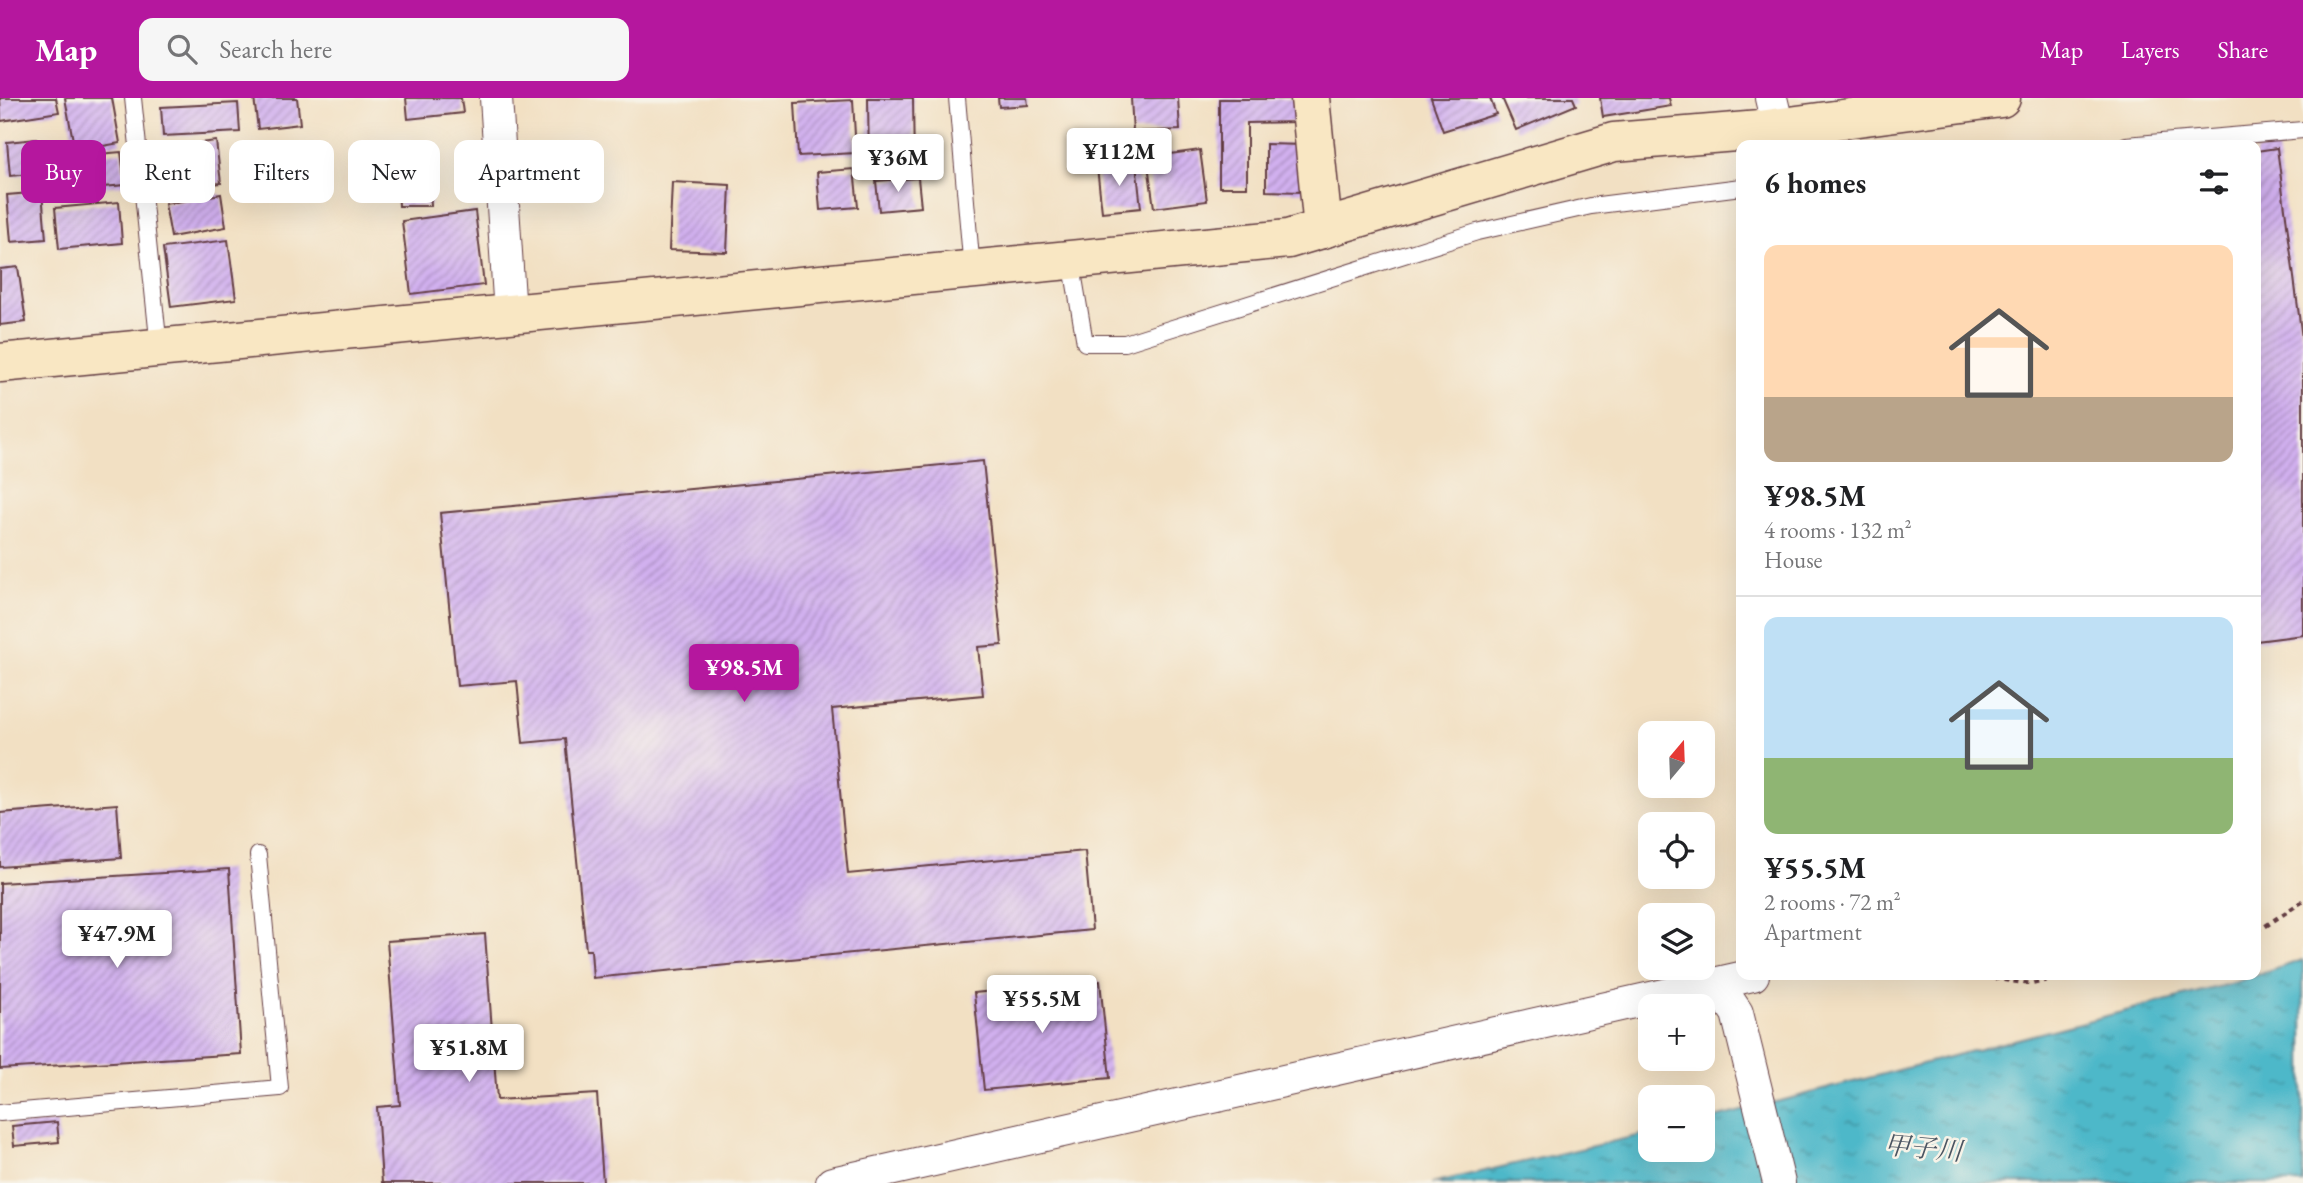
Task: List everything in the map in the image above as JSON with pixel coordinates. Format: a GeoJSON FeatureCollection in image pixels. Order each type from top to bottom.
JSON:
{"type":"FeatureCollection","features":[{"type":"Feature","properties":{"kind":"street"},"geometry":{"type":"LineString","coordinates":[[1310,98],[1323,229]]}},
{"type":"Feature","properties":{"kind":"street"},"geometry":{"type":"LineString","coordinates":[[0,363],[1288,239],[1614,142],[1775,113],[2001,98]]}},
{"type":"Feature","properties":{"kind":"street"},"geometry":{"type":"LineString","coordinates":[[503,99],[510,314]]}},
{"type":"Feature","properties":{"kind":"street"},"geometry":{"type":"LineString","coordinates":[[832,1183],[1736,979]]}},
{"type":"Feature","properties":{"kind":"street"},"geometry":{"type":"LineString","coordinates":[[1717,983],[1737,1013],[1779,1183]]}},
{"type":"Feature","properties":{"kind":"lane"},"geometry":{"type":"LineString","coordinates":[[133,98],[159,348]]}},
{"type":"Feature","properties":{"kind":"lane"},"geometry":{"type":"LineString","coordinates":[[957,98],[972,270]]}},
{"type":"Feature","properties":{"kind":"lane"},"geometry":{"type":"LineString","coordinates":[[2185,140],[2303,130]]}},
{"type":"Feature","properties":{"kind":"lane"},"geometry":{"type":"LineString","coordinates":[[1071,260],[1085,343],[1125,343],[1477,232],[1591,206],[1736,188]]}},
{"type":"Feature","properties":{"kind":"lane"},"geometry":{"type":"LineString","coordinates":[[0,1113],[280,1088],[258,855]]}},
{"type":"Feature","properties":{"kind":"path"},"geometry":{"type":"LineString","coordinates":[[2261,928],[2303,901]]}},
{"type":"Feature","properties":{"kind":"path"},"geometry":{"type":"LineString","coordinates":[[2006,980],[2031,984],[2047,980]]}},
{"type":"Feature","properties":{"kind":"water","name":"甲子川"},"geometry":{"type":"Polygon","coordinates":[[[2303,960],[2303,1183],[1432,1183],[1638,1136],[1638,1162],[1715,1162],[1715,1118],[2242,980],[2261,980],[2261,974],[2303,960]]]}},
{"type":"Feature","properties":{"kind":"building"},"geometry":{"type":"Polygon","coordinates":[[[0,98],[56,98],[59,112],[1,121],[0,98]]]}},
{"type":"Feature","properties":{"kind":"building"},"geometry":{"type":"Polygon","coordinates":[[[65,98],[112,98],[120,143],[106,145],[106,140],[73,140],[65,98]]]}},
{"type":"Feature","properties":{"kind":"building"},"geometry":{"type":"Polygon","coordinates":[[[254,98],[297,98],[300,124],[258,129],[254,98]]]}},
{"type":"Feature","properties":{"kind":"building"},"geometry":{"type":"Polygon","coordinates":[[[406,98],[461,98],[463,113],[408,119],[406,98]]]}},
{"type":"Feature","properties":{"kind":"building"},"geometry":{"type":"Polygon","coordinates":[[[868,98],[913,98],[914,166],[869,166],[868,98]]]}},
{"type":"Feature","properties":{"kind":"building"},"geometry":{"type":"Polygon","coordinates":[[[998,98],[1027,98],[1028,105],[999,107],[998,98]]]}},
{"type":"Feature","properties":{"kind":"building"},"geometry":{"type":"Polygon","coordinates":[[[1131,98],[1178,98],[1180,130],[1133,132],[1131,98]]]}},
{"type":"Feature","properties":{"kind":"building"},"geometry":{"type":"Polygon","coordinates":[[[1431,98],[1490,98],[1496,114],[1443,131],[1431,98]]]}},
{"type":"Feature","properties":{"kind":"building"},"geometry":{"type":"Polygon","coordinates":[[[1502,98],[1573,98],[1576,105],[1516,130],[1502,98]]]}},
{"type":"Feature","properties":{"kind":"building"},"geometry":{"type":"Polygon","coordinates":[[[1600,98],[1669,98],[1671,106],[1603,117],[1600,98]]]}},
{"type":"Feature","properties":{"kind":"building"},"geometry":{"type":"Polygon","coordinates":[[[1219,99],[1298,99],[1298,122],[1247,123],[1247,187],[1219,187],[1219,99]]]}},
{"type":"Feature","properties":{"kind":"building"},"geometry":{"type":"Polygon","coordinates":[[[853,100],[856,153],[798,156],[795,103],[853,100]]]}},
{"type":"Feature","properties":{"kind":"building"},"geometry":{"type":"Polygon","coordinates":[[[238,103],[240,132],[163,136],[161,107],[238,103]]]}},
{"type":"Feature","properties":{"kind":"building"},"geometry":{"type":"Polygon","coordinates":[[[21,141],[21,175],[10,176],[7,142],[21,141]]]}},
{"type":"Feature","properties":{"kind":"building"},"geometry":{"type":"Polygon","coordinates":[[[215,141],[221,183],[215,184],[215,141]]]}},
{"type":"Feature","properties":{"kind":"building"},"geometry":{"type":"Polygon","coordinates":[[[1266,144],[1304,145],[1303,192],[1266,191],[1266,144]]]}},
{"type":"Feature","properties":{"kind":"building"},"geometry":{"type":"Polygon","coordinates":[[[2277,148],[2303,346],[2303,635],[2261,640],[2261,150],[2277,148]]]}},
{"type":"Feature","properties":{"kind":"building"},"geometry":{"type":"Polygon","coordinates":[[[1200,150],[1207,201],[1154,208],[1147,157],[1200,150]]]}},
{"type":"Feature","properties":{"kind":"building"},"geometry":{"type":"Polygon","coordinates":[[[120,152],[120,185],[106,187],[106,153],[120,152]]]}},
{"type":"Feature","properties":{"kind":"building"},"geometry":{"type":"Polygon","coordinates":[[[1136,163],[1141,208],[1102,212],[1097,167],[1136,163]]]}},
{"type":"Feature","properties":{"kind":"building"},"geometry":{"type":"Polygon","coordinates":[[[854,169],[858,207],[820,210],[817,172],[854,169]]]}},
{"type":"Feature","properties":{"kind":"building"},"geometry":{"type":"Polygon","coordinates":[[[918,178],[921,207],[879,211],[876,181],[918,178]]]}},
{"type":"Feature","properties":{"kind":"building"},"geometry":{"type":"Polygon","coordinates":[[[672,182],[730,185],[727,252],[669,250],[672,182]]]}},
{"type":"Feature","properties":{"kind":"building"},"geometry":{"type":"Polygon","coordinates":[[[21,194],[21,203],[43,203],[46,239],[11,242],[7,195],[21,194]]]}},
{"type":"Feature","properties":{"kind":"building"},"geometry":{"type":"Polygon","coordinates":[[[221,194],[226,227],[171,237],[165,204],[215,203],[215,195],[221,194]]]}},
{"type":"Feature","properties":{"kind":"building"},"geometry":{"type":"Polygon","coordinates":[[[119,202],[122,243],[59,249],[55,208],[119,202]]]}},
{"type":"Feature","properties":{"kind":"building"},"geometry":{"type":"Polygon","coordinates":[[[399,203],[431,203],[431,206],[399,206],[399,203]]]}},
{"type":"Feature","properties":{"kind":"building"},"geometry":{"type":"Polygon","coordinates":[[[475,211],[484,285],[411,294],[402,221],[475,211]]]}},
{"type":"Feature","properties":{"kind":"building"},"geometry":{"type":"Polygon","coordinates":[[[228,240],[236,299],[171,307],[163,248],[228,240]]]}},
{"type":"Feature","properties":{"kind":"building"},"geometry":{"type":"Polygon","coordinates":[[[18,267],[26,322],[0,325],[0,269],[18,267]]]}},
{"type":"Feature","properties":{"kind":"building"},"geometry":{"type":"Polygon","coordinates":[[[983,461],[1002,645],[978,647],[983,695],[832,709],[848,874],[1085,851],[1092,930],[593,978],[591,950],[586,950],[565,739],[523,743],[517,681],[457,686],[440,513],[983,461]]]}},
{"type":"Feature","properties":{"kind":"building"},"geometry":{"type":"Polygon","coordinates":[[[117,804],[121,858],[0,867],[0,813],[117,804]]]}},
{"type":"Feature","properties":{"kind":"building"},"geometry":{"type":"Polygon","coordinates":[[[229,869],[241,1054],[0,1069],[0,883],[229,869]]]}},
{"type":"Feature","properties":{"kind":"building"},"geometry":{"type":"Polygon","coordinates":[[[485,934],[497,1100],[597,1094],[603,1183],[382,1183],[377,1107],[400,1105],[387,941],[485,934]]]}},
{"type":"Feature","properties":{"kind":"building"},"geometry":{"type":"Polygon","coordinates":[[[1100,981],[1110,1078],[984,1090],[974,993],[1100,981]]]}},
{"type":"Feature","properties":{"kind":"building"},"geometry":{"type":"Polygon","coordinates":[[[57,1122],[59,1142],[14,1146],[12,1126],[57,1122]]]}}]}
